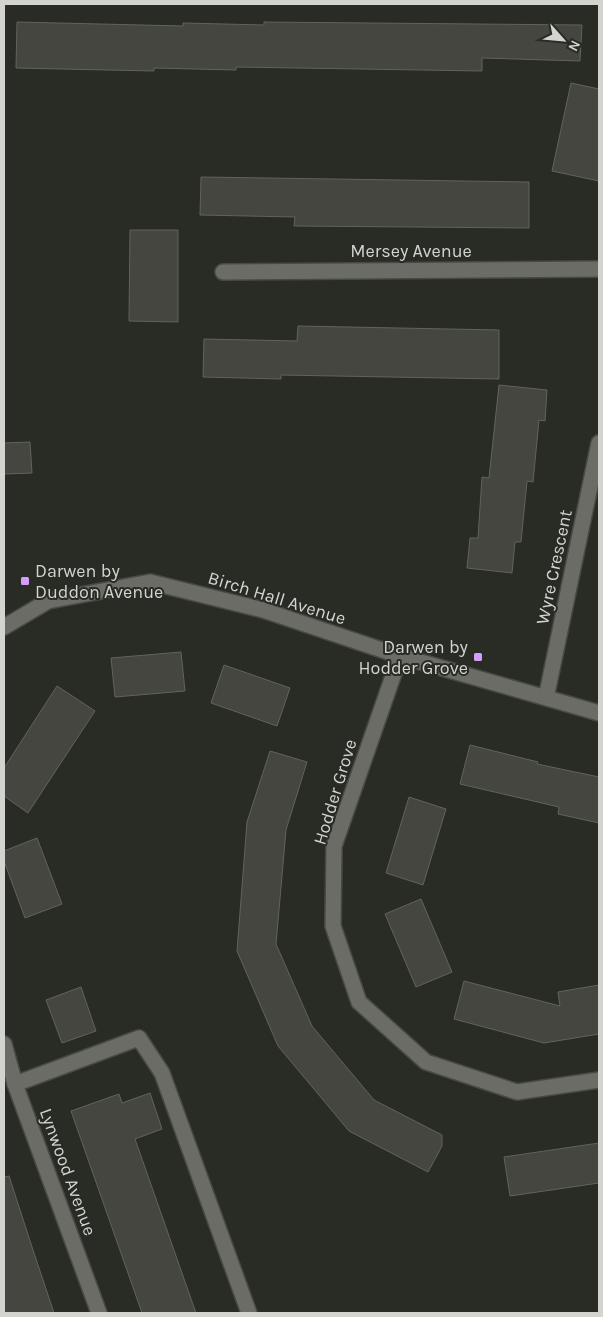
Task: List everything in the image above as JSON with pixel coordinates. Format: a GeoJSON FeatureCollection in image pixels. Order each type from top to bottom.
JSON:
{"type":"FeatureCollection","features":[{"type":"Feature","properties":{"kind":"street","name":"Mersey Avenue"},"geometry":{"type":"LineString","coordinates":[[223,272],[599,269]]}},
{"type":"Feature","properties":{"kind":"street","name":"Wyre Crescent"},"geometry":{"type":"LineString","coordinates":[[546,698],[599,443]]}},
{"type":"Feature","properties":{"kind":"street","name":"Birch Hall Avenue"},"geometry":{"type":"LineString","coordinates":[[4,627],[48,601],[150,582],[263,610],[400,656],[599,713]]}},
{"type":"Feature","properties":{"kind":"street","name":"Hodder Grove"},"geometry":{"type":"LineString","coordinates":[[400,656],[334,846],[333,926],[359,1002],[426,1062],[517,1092],[599,1080]]}},
{"type":"Feature","properties":{"kind":"street"},"geometry":{"type":"LineString","coordinates":[[15,1084],[139,1038],[162,1073],[249,1313]]}},
{"type":"Feature","properties":{"kind":"street","name":"Lynwood Avenue"},"geometry":{"type":"LineString","coordinates":[[4,1044],[15,1084],[99,1313]]}},
{"type":"Feature","properties":{"kind":"building"},"geometry":{"type":"Polygon","coordinates":[[[17,22],[183,26],[183,23],[264,25],[264,22],[582,25],[580,61],[482,58],[482,71],[236,67],[236,70],[154,68],[154,71],[16,68],[17,22]]]}},
{"type":"Feature","properties":{"kind":"building"},"geometry":{"type":"Polygon","coordinates":[[[571,83],[599,89],[599,181],[552,171],[571,83]]]}},
{"type":"Feature","properties":{"kind":"building"},"geometry":{"type":"Polygon","coordinates":[[[201,177],[529,182],[529,228],[294,226],[295,217],[200,215],[201,177]]]}},
{"type":"Feature","properties":{"kind":"building"},"geometry":{"type":"Polygon","coordinates":[[[130,230],[178,230],[178,322],[129,321],[130,230]]]}},
{"type":"Feature","properties":{"kind":"building"},"geometry":{"type":"Polygon","coordinates":[[[298,326],[499,330],[499,379],[281,375],[281,379],[203,377],[204,339],[297,341],[298,326]]]}},
{"type":"Feature","properties":{"kind":"building"},"geometry":{"type":"Polygon","coordinates":[[[499,385],[547,390],[545,421],[539,420],[533,482],[527,481],[521,542],[515,542],[512,573],[467,568],[470,538],[478,538],[482,477],[489,478],[499,385]]]}},
{"type":"Feature","properties":{"kind":"building"},"geometry":{"type":"Polygon","coordinates":[[[30,442],[32,473],[4,474],[4,443],[30,442]]]}},
{"type":"Feature","properties":{"kind":"building"},"geometry":{"type":"Polygon","coordinates":[[[181,652],[185,691],[115,697],[111,658],[181,652]]]}},
{"type":"Feature","properties":{"kind":"building"},"geometry":{"type":"Polygon","coordinates":[[[224,665],[290,688],[277,726],[211,703],[224,665]]]}},
{"type":"Feature","properties":{"kind":"building"},"geometry":{"type":"Polygon","coordinates":[[[57,686],[95,711],[28,813],[4,796],[4,768],[57,686]]]}},
{"type":"Feature","properties":{"kind":"building"},"geometry":{"type":"Polygon","coordinates":[[[470,745],[538,762],[537,764],[599,777],[599,823],[558,814],[559,807],[460,784],[470,745]]]}},
{"type":"Feature","properties":{"kind":"building"},"geometry":{"type":"Polygon","coordinates":[[[270,751],[307,762],[286,830],[276,944],[312,1026],[374,1100],[442,1135],[442,1146],[428,1172],[349,1131],[278,1046],[237,951],[247,822],[270,751]]]}},
{"type":"Feature","properties":{"kind":"building"},"geometry":{"type":"Polygon","coordinates":[[[409,797],[446,809],[423,885],[386,873],[409,797]]]}},
{"type":"Feature","properties":{"kind":"building"},"geometry":{"type":"Polygon","coordinates":[[[37,838],[62,904],[25,918],[4,861],[4,851],[37,838]]]}},
{"type":"Feature","properties":{"kind":"building"},"geometry":{"type":"Polygon","coordinates":[[[421,899],[452,972],[416,987],[385,914],[421,899]]]}},
{"type":"Feature","properties":{"kind":"building"},"geometry":{"type":"Polygon","coordinates":[[[464,981],[560,1006],[558,992],[599,985],[599,1034],[544,1043],[454,1019],[464,981]]]}},
{"type":"Feature","properties":{"kind":"building"},"geometry":{"type":"Polygon","coordinates":[[[81,987],[96,1031],[62,1043],[46,1000],[81,987]]]}},
{"type":"Feature","properties":{"kind":"building"},"geometry":{"type":"Polygon","coordinates":[[[150,1093],[162,1129],[135,1139],[196,1313],[142,1313],[71,1111],[119,1094],[122,1103],[150,1093]]]}},
{"type":"Feature","properties":{"kind":"building"},"geometry":{"type":"Polygon","coordinates":[[[599,1143],[599,1183],[510,1196],[504,1157],[599,1143]]]}},
{"type":"Feature","properties":{"kind":"building"},"geometry":{"type":"Polygon","coordinates":[[[9,1176],[54,1313],[4,1313],[4,1177],[9,1176]]]}},
{"type":"Feature","properties":{"kind":"place","name":"Darwen by Duddon Avenue"},"geometry":{"type":"Point","coordinates":[25,581]}},
{"type":"Feature","properties":{"kind":"place","name":"Darwen by Hodder Grove"},"geometry":{"type":"Point","coordinates":[478,657]}}]}
